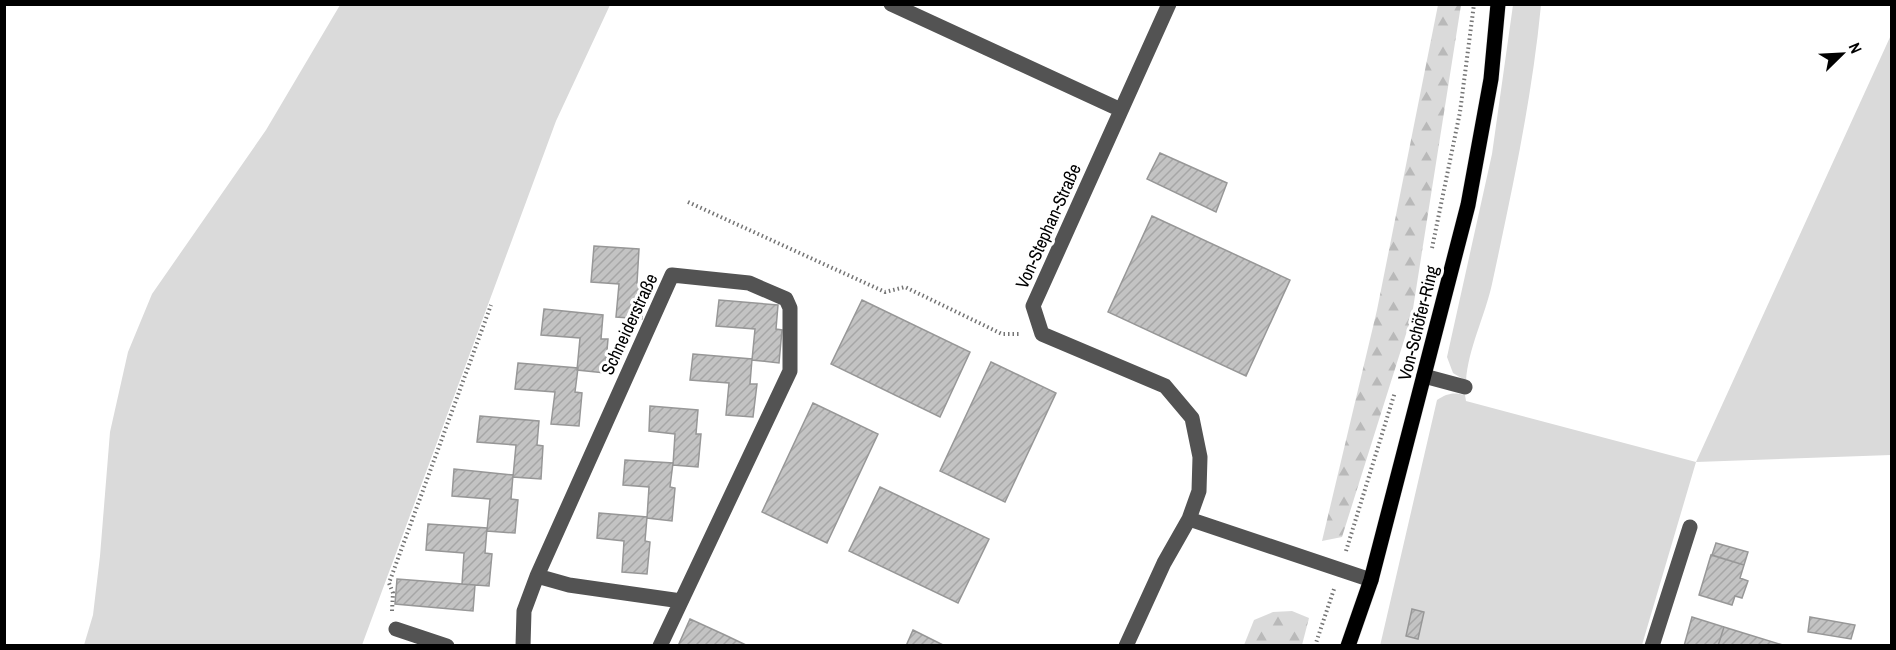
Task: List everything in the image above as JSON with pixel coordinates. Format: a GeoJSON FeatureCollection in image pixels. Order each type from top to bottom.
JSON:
{"type":"FeatureCollection","features":[{"type":"Feature","properties":{"kind":"main road","name":"Von-Schöfer-Ring"},"geometry":{"type":"LineString","coordinates":[[1348,645],[1371,580],[1468,205],[1491,79],[1498,4]]}},
{"type":"Feature","properties":{"kind":"street"},"geometry":{"type":"LineString","coordinates":[[891,4],[1121,110]]}},
{"type":"Feature","properties":{"kind":"street","name":"Von-Stephan-Straße"},"geometry":{"type":"LineString","coordinates":[[1042,334],[1033,306],[1169,4]]}},
{"type":"Feature","properties":{"kind":"street","name":"Schneiderstraße"},"geometry":{"type":"LineString","coordinates":[[522,645],[524,611],[537,576],[672,275],[749,283],[786,299],[790,308],[790,371],[660,645]]}},
{"type":"Feature","properties":{"kind":"street"},"geometry":{"type":"LineString","coordinates":[[1042,334],[1165,386],[1192,418],[1200,457],[1198,491],[1189,519],[1164,563],[1126,645]]}},
{"type":"Feature","properties":{"kind":"street"},"geometry":{"type":"LineString","coordinates":[[1425,376],[1466,387]]}},
{"type":"Feature","properties":{"kind":"street"},"geometry":{"type":"LineString","coordinates":[[1189,519],[1371,580]]}},
{"type":"Feature","properties":{"kind":"street"},"geometry":{"type":"LineString","coordinates":[[1652,645],[1690,527]]}},
{"type":"Feature","properties":{"kind":"street"},"geometry":{"type":"LineString","coordinates":[[537,576],[569,585],[681,601]]}},
{"type":"Feature","properties":{"kind":"street"},"geometry":{"type":"LineString","coordinates":[[396,629],[447,645]]}},
{"type":"Feature","properties":{"kind":"path"},"geometry":{"type":"LineString","coordinates":[[1432,249],[1460,112],[1474,4]]}},
{"type":"Feature","properties":{"kind":"path"},"geometry":{"type":"LineString","coordinates":[[688,202],[885,292],[905,288],[1002,334],[1042,334]]}},
{"type":"Feature","properties":{"kind":"path"},"geometry":{"type":"LineString","coordinates":[[396,629],[391,627],[393,593],[389,583],[491,305]]}},
{"type":"Feature","properties":{"kind":"path"},"geometry":{"type":"LineString","coordinates":[[1315,645],[1397,385]]}},
{"type":"Feature","properties":{"kind":"green space"},"geometry":{"type":"Polygon","coordinates":[[[340,5],[610,5],[556,121],[362,645],[84,645],[93,615],[110,432],[128,352],[152,294],[266,130],[340,5]]]}},
{"type":"Feature","properties":{"kind":"green space"},"geometry":{"type":"Polygon","coordinates":[[[1438,5],[1461,5],[1412,315],[1342,537],[1322,541],[1377,310],[1438,5]]]}},
{"type":"Feature","properties":{"kind":"green space"},"geometry":{"type":"Polygon","coordinates":[[[1513,5],[1541,5],[1537,40],[1521,145],[1507,214],[1492,284],[1470,357],[1466,381],[1453,373],[1447,357],[1492,154],[1513,5]]]}},
{"type":"Feature","properties":{"kind":"green space"},"geometry":{"type":"Polygon","coordinates":[[[1891,35],[1891,455],[1696,462],[1891,35]]]}},
{"type":"Feature","properties":{"kind":"green space"},"geometry":{"type":"Polygon","coordinates":[[[1451,394],[1465,395],[1466,401],[1696,462],[1642,645],[1380,646],[1437,400],[1451,394]]]}},
{"type":"Feature","properties":{"kind":"green space"},"geometry":{"type":"Polygon","coordinates":[[[1292,611],[1309,618],[1302,645],[1244,645],[1254,620],[1273,612],[1292,611]]]}},
{"type":"Feature","properties":{"kind":"building"},"geometry":{"type":"Polygon","coordinates":[[[1160,153],[1227,183],[1216,212],[1147,179],[1160,153]]]}},
{"type":"Feature","properties":{"kind":"building"},"geometry":{"type":"Polygon","coordinates":[[[1152,216],[1290,280],[1246,376],[1108,312],[1152,216]]]}},
{"type":"Feature","properties":{"kind":"building"},"geometry":{"type":"Polygon","coordinates":[[[594,246],[639,249],[637,283],[645,283],[642,319],[616,317],[619,284],[591,282],[594,246]]]}},
{"type":"Feature","properties":{"kind":"building"},"geometry":{"type":"Polygon","coordinates":[[[719,300],[778,305],[776,329],[782,330],[779,363],[752,360],[755,329],[716,326],[719,300]]]}},
{"type":"Feature","properties":{"kind":"building"},"geometry":{"type":"Polygon","coordinates":[[[862,300],[970,352],[940,417],[831,364],[862,300]]]}},
{"type":"Feature","properties":{"kind":"building"},"geometry":{"type":"Polygon","coordinates":[[[544,309],[603,315],[601,339],[608,339],[605,373],[577,370],[580,338],[541,335],[544,309]]]}},
{"type":"Feature","properties":{"kind":"building"},"geometry":{"type":"Polygon","coordinates":[[[693,354],[752,359],[750,384],[757,384],[753,417],[726,415],[729,383],[690,380],[693,354]]]}},
{"type":"Feature","properties":{"kind":"building"},"geometry":{"type":"Polygon","coordinates":[[[991,362],[1056,393],[1005,502],[940,471],[991,362]]]}},
{"type":"Feature","properties":{"kind":"building"},"geometry":{"type":"Polygon","coordinates":[[[518,363],[578,368],[575,392],[582,393],[579,426],[551,424],[555,392],[515,389],[518,363]]]}},
{"type":"Feature","properties":{"kind":"building"},"geometry":{"type":"Polygon","coordinates":[[[813,403],[878,434],[827,543],[762,512],[813,403]]]}},
{"type":"Feature","properties":{"kind":"building"},"geometry":{"type":"Polygon","coordinates":[[[650,406],[698,410],[696,434],[701,434],[698,467],[673,465],[675,434],[649,431],[650,406]]]}},
{"type":"Feature","properties":{"kind":"building"},"geometry":{"type":"Polygon","coordinates":[[[480,416],[539,421],[537,445],[543,446],[541,479],[513,477],[516,445],[477,442],[480,416]]]}},
{"type":"Feature","properties":{"kind":"building"},"geometry":{"type":"Polygon","coordinates":[[[625,460],[673,463],[670,487],[675,488],[672,521],[647,518],[649,487],[623,485],[625,460]]]}},
{"type":"Feature","properties":{"kind":"building"},"geometry":{"type":"Polygon","coordinates":[[[454,469],[513,475],[511,499],[518,500],[515,533],[487,531],[490,499],[452,496],[454,469]]]}},
{"type":"Feature","properties":{"kind":"building"},"geometry":{"type":"Polygon","coordinates":[[[880,487],[989,539],[958,603],[849,551],[880,487]]]}},
{"type":"Feature","properties":{"kind":"building"},"geometry":{"type":"Polygon","coordinates":[[[599,513],[647,517],[645,541],[650,542],[647,574],[622,572],[624,541],[597,538],[599,513]]]}},
{"type":"Feature","properties":{"kind":"building"},"geometry":{"type":"Polygon","coordinates":[[[428,524],[487,528],[485,553],[492,554],[489,586],[462,584],[464,553],[426,550],[428,524]]]}},
{"type":"Feature","properties":{"kind":"building"},"geometry":{"type":"Polygon","coordinates":[[[1716,543],[1748,552],[1744,565],[1712,555],[1716,543]]]}},
{"type":"Feature","properties":{"kind":"building"},"geometry":{"type":"Polygon","coordinates":[[[1711,555],[1744,565],[1740,578],[1748,581],[1742,598],[1735,596],[1732,605],[1699,595],[1711,555]]]}},
{"type":"Feature","properties":{"kind":"building"},"geometry":{"type":"Polygon","coordinates":[[[397,579],[475,585],[473,611],[395,604],[397,579]]]}},
{"type":"Feature","properties":{"kind":"building"},"geometry":{"type":"Polygon","coordinates":[[[1412,609],[1424,612],[1418,639],[1406,636],[1412,609]]]}},
{"type":"Feature","properties":{"kind":"building"},"geometry":{"type":"Polygon","coordinates":[[[1692,617],[1724,627],[1718,646],[1684,646],[1692,617]]]}},
{"type":"Feature","properties":{"kind":"building"},"geometry":{"type":"Polygon","coordinates":[[[1810,617],[1855,625],[1851,639],[1808,632],[1810,617]]]}},
{"type":"Feature","properties":{"kind":"building"},"geometry":{"type":"Polygon","coordinates":[[[690,619],[725,635],[748,646],[678,646],[690,619]]]}},
{"type":"Feature","properties":{"kind":"building"},"geometry":{"type":"Polygon","coordinates":[[[1724,627],[1786,646],[1718,646],[1724,627]]]}},
{"type":"Feature","properties":{"kind":"building"},"geometry":{"type":"Polygon","coordinates":[[[913,630],[945,646],[906,646],[913,630]]]}}]}
